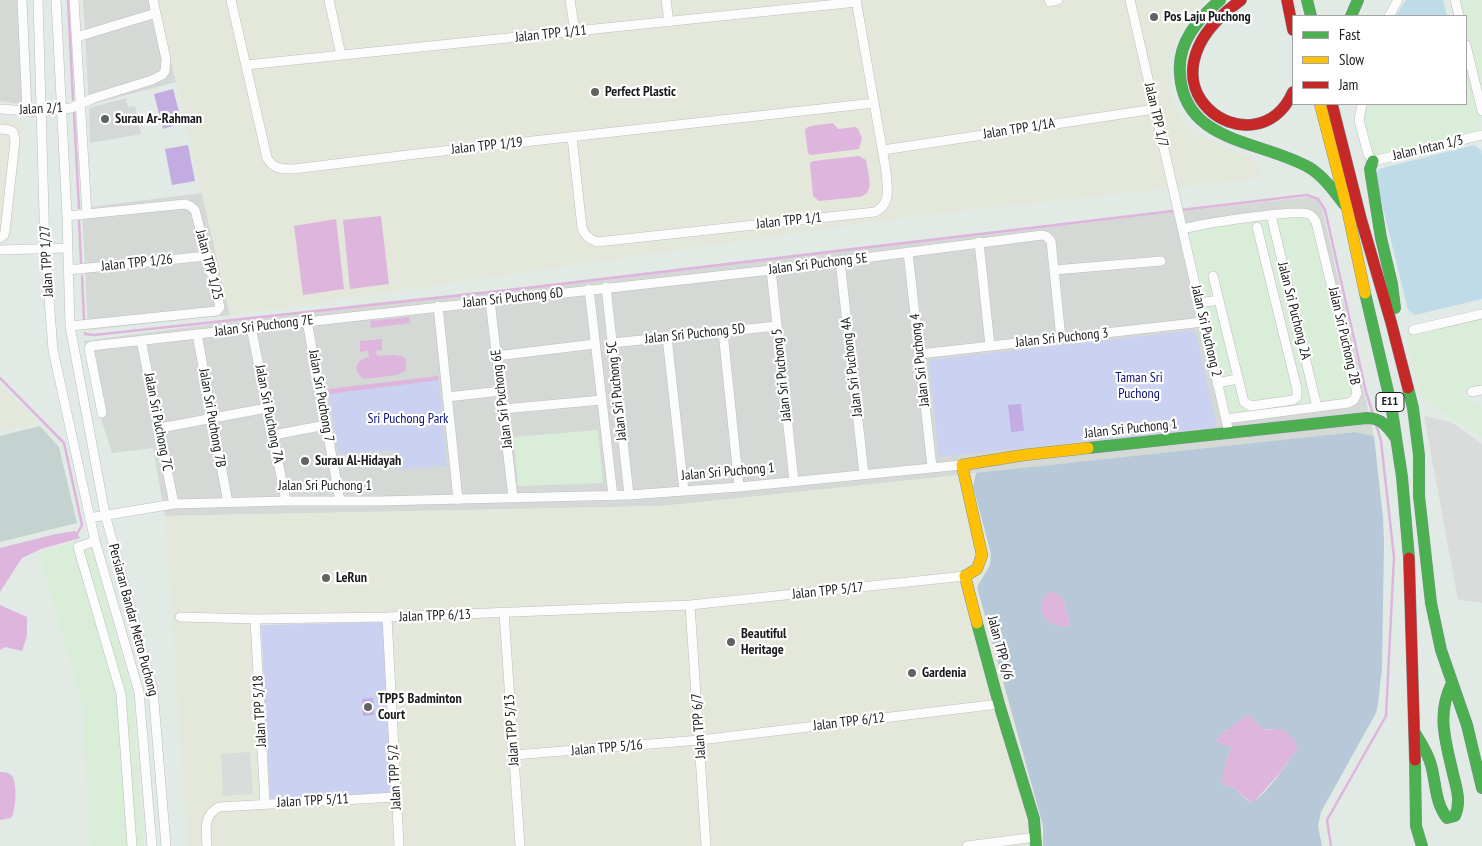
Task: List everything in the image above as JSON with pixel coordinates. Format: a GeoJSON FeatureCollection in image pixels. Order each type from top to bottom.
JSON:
{"type":"FeatureCollection","features":[{"type":"Feature","properties":{"kind":"main road"},"geometry":{"type":"LineString","coordinates":[[1220,0],[1200,19],[1190,34],[1183,50],[1179,75],[1182,91],[1188,106],[1196,118],[1209,128],[1236,140],[1288,156],[1319,174],[1347,208]]}},
{"type":"Feature","properties":{"kind":"main road"},"geometry":{"type":"LineString","coordinates":[[1241,0],[1209,28],[1196,52],[1192,77],[1197,94],[1212,114],[1226,122],[1242,125],[1250,125],[1274,117],[1288,102],[1292,94]]}},
{"type":"Feature","properties":{"kind":"main road"},"geometry":{"type":"LineString","coordinates":[[1287,0],[1292,25]]}},
{"type":"Feature","properties":{"kind":"main road"},"geometry":{"type":"LineString","coordinates":[[1295,0],[1299,15]]}},
{"type":"Feature","properties":{"kind":"main road"},"geometry":{"type":"LineString","coordinates":[[1307,0],[1311,15]]}},
{"type":"Feature","properties":{"kind":"main road"},"geometry":{"type":"LineString","coordinates":[[1351,15],[1358,0]]}},
{"type":"Feature","properties":{"kind":"main road","name":"E11"},"geometry":{"type":"LineString","coordinates":[[1320,105],[1347,208],[1388,391],[1402,478],[1408,542],[1415,808],[1416,826],[1422,846]]}},
{"type":"Feature","properties":{"kind":"main road","name":"E11"},"geometry":{"type":"LineString","coordinates":[[1332,105],[1361,219],[1391,322],[1413,408],[1419,455],[1419,496],[1431,603],[1441,650],[1467,725],[1482,788]]}},
{"type":"Feature","properties":{"kind":"main road"},"geometry":{"type":"LineString","coordinates":[[1341,140],[1346,128],[1342,105]]}},
{"type":"Feature","properties":{"kind":"main road"},"geometry":{"type":"LineString","coordinates":[[1374,161],[1370,169],[1371,176],[1395,306],[1391,322]]}},
{"type":"Feature","properties":{"kind":"main road"},"geometry":{"type":"LineString","coordinates":[[1388,391],[1384,403],[1374,416],[1389,427],[1396,438]]}},
{"type":"Feature","properties":{"kind":"main road","name":"Jalan Sri Puchong 1"},"geometry":{"type":"LineString","coordinates":[[962,465],[1024,455],[1352,420],[1374,416]]}},
{"type":"Feature","properties":{"kind":"main road"},"geometry":{"type":"LineString","coordinates":[[962,465],[982,554],[980,566],[965,576]]}},
{"type":"Feature","properties":{"kind":"main road","name":"Jalan TPP 6/6"},"geometry":{"type":"LineString","coordinates":[[965,576],[999,704],[1034,819],[1036,841]]}},
{"type":"Feature","properties":{"kind":"main road"},"geometry":{"type":"LineString","coordinates":[[1414,733],[1429,760],[1443,814],[1447,818],[1452,818],[1458,812],[1458,795],[1445,732],[1443,711],[1444,702],[1452,683]]}},
{"type":"Feature","properties":{"kind":"street"},"geometry":{"type":"LineString","coordinates":[[22,0],[27,112]]}},
{"type":"Feature","properties":{"kind":"street","name":"Jalan TPP 1/27"},"geometry":{"type":"LineString","coordinates":[[38,0],[45,248],[53,350],[89,518]]}},
{"type":"Feature","properties":{"kind":"street","name":"Jalan TPP 1/27"},"geometry":{"type":"LineString","coordinates":[[56,0],[67,216],[70,326],[106,514]]}},
{"type":"Feature","properties":{"kind":"street"},"geometry":{"type":"LineString","coordinates":[[74,0],[87,214]]}},
{"type":"Feature","properties":{"kind":"street"},"geometry":{"type":"LineString","coordinates":[[77,37],[156,13],[153,0]]}},
{"type":"Feature","properties":{"kind":"street","name":"Jalan TPP 1/19"},"geometry":{"type":"LineString","coordinates":[[231,0],[267,158],[270,164],[280,169],[294,169],[874,103]]}},
{"type":"Feature","properties":{"kind":"street"},"geometry":{"type":"LineString","coordinates":[[329,0],[342,55]]}},
{"type":"Feature","properties":{"kind":"street"},"geometry":{"type":"LineString","coordinates":[[570,0],[575,31]]}},
{"type":"Feature","properties":{"kind":"street"},"geometry":{"type":"LineString","coordinates":[[666,0],[669,22]]}},
{"type":"Feature","properties":{"kind":"street"},"geometry":{"type":"LineString","coordinates":[[1049,0],[1050,2],[1058,0]]}},
{"type":"Feature","properties":{"kind":"street","name":"Jalan TPP 1/7"},"geometry":{"type":"LineString","coordinates":[[1130,0],[1183,228]]}},
{"type":"Feature","properties":{"kind":"street"},"geometry":{"type":"LineString","coordinates":[[1390,15],[1398,0]]}},
{"type":"Feature","properties":{"kind":"street"},"geometry":{"type":"LineString","coordinates":[[1455,0],[1459,15]]}},
{"type":"Feature","properties":{"kind":"street","name":"Jalan TPP 1/11"},"geometry":{"type":"LineString","coordinates":[[246,65],[856,1]]}},
{"type":"Feature","properties":{"kind":"street","name":"Jalan TPP 1/1"},"geometry":{"type":"LineString","coordinates":[[572,137],[582,228],[584,235],[598,242],[875,212],[882,208],[888,196],[886,171],[856,1]]}},
{"type":"Feature","properties":{"kind":"street","name":"Jalan 2/1"},"geometry":{"type":"LineString","coordinates":[[0,109],[27,112],[62,110],[162,76],[165,71],[166,59],[156,13]]}},
{"type":"Feature","properties":{"kind":"street"},"geometry":{"type":"LineString","coordinates":[[1467,56],[1482,111]]}},
{"type":"Feature","properties":{"kind":"street"},"geometry":{"type":"LineString","coordinates":[[1362,105],[1359,120],[1368,154],[1374,161]]}},
{"type":"Feature","properties":{"kind":"street","name":"Jalan TPP 1/1A"},"geometry":{"type":"LineString","coordinates":[[883,150],[1155,109]]}},
{"type":"Feature","properties":{"kind":"street"},"geometry":{"type":"LineString","coordinates":[[0,129],[12,132],[15,141],[5,231],[4,235],[0,238]]}},
{"type":"Feature","properties":{"kind":"street","name":"Jalan Intan 1/3"},"geometry":{"type":"LineString","coordinates":[[1374,161],[1482,135]]}},
{"type":"Feature","properties":{"kind":"street","name":"Jalan TPP 1/25"},"geometry":{"type":"LineString","coordinates":[[67,216],[184,204],[190,206],[195,210],[220,307],[217,311],[70,326]]}},
{"type":"Feature","properties":{"kind":"street","name":"Jalan Sri Puchong 2B"},"geometry":{"type":"LineString","coordinates":[[1226,420],[1348,403],[1356,397],[1334,292],[1316,222],[1314,218],[1303,213],[1270,215]]}},
{"type":"Feature","properties":{"kind":"street"},"geometry":{"type":"LineString","coordinates":[[1183,228],[1270,215]]}},
{"type":"Feature","properties":{"kind":"street","name":"Jalan Sri Puchong 2A"},"geometry":{"type":"LineString","coordinates":[[1270,215],[1317,407]]}},
{"type":"Feature","properties":{"kind":"street"},"geometry":{"type":"LineString","coordinates":[[1257,227],[1297,389],[1300,409]]}},
{"type":"Feature","properties":{"kind":"street","name":"Jalan Sri Puchong 2"},"geometry":{"type":"LineString","coordinates":[[1183,228],[1229,433]]}},
{"type":"Feature","properties":{"kind":"street","name":"Jalan Sri Puchong 5E"},"geometry":{"type":"LineString","coordinates":[[589,289],[771,270],[979,242],[1046,236],[1051,242],[1054,270]]}},
{"type":"Feature","properties":{"kind":"street"},"geometry":{"type":"LineString","coordinates":[[979,242],[990,346]]}},
{"type":"Feature","properties":{"kind":"street"},"geometry":{"type":"LineString","coordinates":[[0,250],[67,248]]}},
{"type":"Feature","properties":{"kind":"street","name":"Jalan Sri Puchong 4"},"geometry":{"type":"LineString","coordinates":[[908,252],[932,468]]}},
{"type":"Feature","properties":{"kind":"street","name":"Jalan TPP 1/26"},"geometry":{"type":"LineString","coordinates":[[68,270],[207,256]]}},
{"type":"Feature","properties":{"kind":"street","name":"Jalan Sri Puchong 4A"},"geometry":{"type":"LineString","coordinates":[[840,261],[864,474]]}},
{"type":"Feature","properties":{"kind":"street"},"geometry":{"type":"LineString","coordinates":[[1061,338],[1054,270],[1160,261]]}},
{"type":"Feature","properties":{"kind":"street","name":"Jalan Sri Puchong 5"},"geometry":{"type":"LineString","coordinates":[[771,270],[794,481]]}},
{"type":"Feature","properties":{"kind":"street"},"geometry":{"type":"LineString","coordinates":[[1213,276],[1242,399],[1247,405],[1251,406],[1289,401],[1297,397]]}},
{"type":"Feature","properties":{"kind":"street","name":"Jalan Sri Puchong 5C"},"geometry":{"type":"LineString","coordinates":[[606,287],[629,495]]}},
{"type":"Feature","properties":{"kind":"street"},"geometry":{"type":"LineString","coordinates":[[589,289],[613,496]]}},
{"type":"Feature","properties":{"kind":"street","name":"Jalan Sri Puchong 6D"},"geometry":{"type":"LineString","coordinates":[[438,306],[589,289]]}},
{"type":"Feature","properties":{"kind":"street","name":"Jalan Sri Puchong 6E"},"geometry":{"type":"LineString","coordinates":[[490,300],[513,498]]}},
{"type":"Feature","properties":{"kind":"street"},"geometry":{"type":"LineString","coordinates":[[1199,303],[1219,300]]}},
{"type":"Feature","properties":{"kind":"street"},"geometry":{"type":"LineString","coordinates":[[438,306],[458,500]]}},
{"type":"Feature","properties":{"kind":"street","name":"Jalan Sri Puchong 7E"},"geometry":{"type":"LineString","coordinates":[[102,413],[90,346],[438,306]]}},
{"type":"Feature","properties":{"kind":"street"},"geometry":{"type":"LineString","coordinates":[[1412,330],[1482,314]]}},
{"type":"Feature","properties":{"kind":"street","name":"Jalan Sri Puchong 7"},"geometry":{"type":"LineString","coordinates":[[307,321],[340,501]]}},
{"type":"Feature","properties":{"kind":"street","name":"Jalan Sri Puchong 3"},"geometry":{"type":"LineString","coordinates":[[920,354],[1204,322]]}},
{"type":"Feature","properties":{"kind":"street","name":"Jalan Sri Puchong 5D"},"geometry":{"type":"LineString","coordinates":[[612,343],[777,326]]}},
{"type":"Feature","properties":{"kind":"street","name":"Jalan Sri Puchong 7A"},"geometry":{"type":"LineString","coordinates":[[251,327],[286,501]]}},
{"type":"Feature","properties":{"kind":"street"},"geometry":{"type":"LineString","coordinates":[[723,332],[739,486]]}},
{"type":"Feature","properties":{"kind":"street","name":"Jalan Sri Puchong 7B"},"geometry":{"type":"LineString","coordinates":[[197,334],[228,502]]}},
{"type":"Feature","properties":{"kind":"street"},"geometry":{"type":"LineString","coordinates":[[667,337],[684,491]]}},
{"type":"Feature","properties":{"kind":"street","name":"Jalan Sri Puchong 7C"},"geometry":{"type":"LineString","coordinates":[[141,340],[174,504]]}},
{"type":"Feature","properties":{"kind":"street"},"geometry":{"type":"LineString","coordinates":[[496,356],[596,344]]}},
{"type":"Feature","properties":{"kind":"street"},"geometry":{"type":"LineString","coordinates":[[1217,383],[1237,379]]}},
{"type":"Feature","properties":{"kind":"street"},"geometry":{"type":"LineString","coordinates":[[1472,392],[1482,390]]}},
{"type":"Feature","properties":{"kind":"street"},"geometry":{"type":"LineString","coordinates":[[447,397],[500,391]]}},
{"type":"Feature","properties":{"kind":"street"},"geometry":{"type":"LineString","coordinates":[[503,409],[602,400]]}},
{"type":"Feature","properties":{"kind":"street"},"geometry":{"type":"LineString","coordinates":[[160,428],[268,408]]}},
{"type":"Feature","properties":{"kind":"street"},"geometry":{"type":"LineString","coordinates":[[273,435],[326,425]]}},
{"type":"Feature","properties":{"kind":"street","name":"Jalan Sri Puchong 1"},"geometry":{"type":"LineString","coordinates":[[89,518],[174,504],[613,496],[962,465]]}},
{"type":"Feature","properties":{"kind":"street","name":"Persiaran Bandar Metro Puchong"},"geometry":{"type":"LineString","coordinates":[[106,514],[153,690],[166,846]]}},
{"type":"Feature","properties":{"kind":"street","name":"Persiaran Bandar Metro Puchong"},"geometry":{"type":"LineString","coordinates":[[89,518],[139,692],[152,846]]}},
{"type":"Feature","properties":{"kind":"street"},"geometry":{"type":"LineString","coordinates":[[95,541],[78,546],[121,694],[132,846]]}},
{"type":"Feature","properties":{"kind":"street","name":"Jalan TPP 5/17"},"geometry":{"type":"LineString","coordinates":[[690,605],[965,576]]}},
{"type":"Feature","properties":{"kind":"street","name":"Jalan TPP 6/13"},"geometry":{"type":"LineString","coordinates":[[180,616],[255,619],[387,617],[690,605]]}},
{"type":"Feature","properties":{"kind":"street","name":"Jalan TPP 6/7"},"geometry":{"type":"LineString","coordinates":[[690,605],[706,846]]}},
{"type":"Feature","properties":{"kind":"street","name":"Jalan TPP 5/13"},"geometry":{"type":"LineString","coordinates":[[504,613],[520,846]]}},
{"type":"Feature","properties":{"kind":"street","name":"Jalan TPP 5/2"},"geometry":{"type":"LineString","coordinates":[[387,617],[399,846]]}},
{"type":"Feature","properties":{"kind":"street","name":"Jalan TPP 5/18"},"geometry":{"type":"LineString","coordinates":[[255,619],[265,804]]}},
{"type":"Feature","properties":{"kind":"street","name":"Jalan TPP 6/12"},"geometry":{"type":"LineString","coordinates":[[700,740],[999,704]]}},
{"type":"Feature","properties":{"kind":"street","name":"Jalan TPP 5/16"},"geometry":{"type":"LineString","coordinates":[[514,755],[700,740]]}},
{"type":"Feature","properties":{"kind":"street","name":"Jalan TPP 5/11"},"geometry":{"type":"LineString","coordinates":[[207,846],[206,823],[213,810],[219,807],[396,797]]}},
{"type":"Feature","properties":{"kind":"street"},"geometry":{"type":"LineString","coordinates":[[967,846],[1036,841]]}},
{"type":"Feature","properties":{"kind":"shaded area"},"geometry":{"type":"Polygon","coordinates":[[[0,0],[27,0],[32,106],[0,101],[0,0]]]}},
{"type":"Feature","properties":{"kind":"shaded area"},"geometry":{"type":"Polygon","coordinates":[[[83,0],[157,0],[176,82],[89,105],[83,0]]]}},
{"type":"Feature","properties":{"kind":"shaded area"},"geometry":{"type":"Polygon","coordinates":[[[157,0],[1204,0],[1180,30],[1169,59],[1170,94],[1180,118],[1198,135],[1256,161],[1261,178],[908,217],[230,315],[157,0]]]}},
{"type":"Feature","properties":{"kind":"shaded area"},"geometry":{"type":"Polygon","coordinates":[[[1406,0],[1443,0],[1447,15],[1397,15],[1406,0]]]}},
{"type":"Feature","properties":{"kind":"shaded area"},"geometry":{"type":"Polygon","coordinates":[[[1457,0],[1482,0],[1482,102],[1467,39],[1467,15],[1461,15],[1457,0]]]}},
{"type":"Feature","properties":{"kind":"shaded area"},"geometry":{"type":"Polygon","coordinates":[[[1467,64],[1482,132],[1374,158],[1370,151],[1363,122],[1366,105],[1467,105],[1467,64]]]}},
{"type":"Feature","properties":{"kind":"shaded area"},"geometry":{"type":"Polygon","coordinates":[[[173,89],[182,123],[163,129],[154,94],[173,89]]]}},
{"type":"Feature","properties":{"kind":"shaded area"},"geometry":{"type":"Polygon","coordinates":[[[126,98],[128,107],[135,106],[141,134],[90,143],[89,108],[126,98]]]}},
{"type":"Feature","properties":{"kind":"shaded area"},"geometry":{"type":"Polygon","coordinates":[[[0,119],[23,122],[11,239],[0,242],[0,119]]]}},
{"type":"Feature","properties":{"kind":"shaded area"},"geometry":{"type":"Polygon","coordinates":[[[833,123],[838,129],[855,127],[858,129],[862,138],[859,149],[811,155],[808,153],[806,128],[833,123]]]}},
{"type":"Feature","properties":{"kind":"shaded area"},"geometry":{"type":"Polygon","coordinates":[[[188,145],[195,181],[172,185],[165,149],[188,145]]]}},
{"type":"Feature","properties":{"kind":"shaded area"},"geometry":{"type":"Polygon","coordinates":[[[1474,145],[1481,150],[1482,155],[1482,299],[1415,315],[1408,310],[1375,175],[1379,169],[1474,145]]]}},
{"type":"Feature","properties":{"kind":"shaded area"},"geometry":{"type":"Polygon","coordinates":[[[859,156],[866,160],[870,183],[868,192],[859,197],[819,201],[813,196],[810,163],[813,161],[859,156]]]}},
{"type":"Feature","properties":{"kind":"shaded area"},"geometry":{"type":"Polygon","coordinates":[[[202,193],[230,315],[88,330],[82,208],[202,193]]]}},
{"type":"Feature","properties":{"kind":"shaded area","name":"Taman Sri Puchong"},"geometry":{"type":"Polygon","coordinates":[[[1308,197],[1317,200],[1322,208],[1374,436],[1355,432],[662,506],[165,516],[153,448],[112,453],[95,400],[84,341],[363,304],[1308,197]]]}},
{"type":"Feature","properties":{"kind":"shaded area"},"geometry":{"type":"Polygon","coordinates":[[[1304,215],[1312,220],[1355,394],[1353,398],[1228,416],[1186,232],[1269,218],[1304,215]]]}},
{"type":"Feature","properties":{"kind":"shaded area"},"geometry":{"type":"Polygon","coordinates":[[[381,216],[389,284],[350,289],[343,220],[381,216]]]}},
{"type":"Feature","properties":{"kind":"shaded area"},"geometry":{"type":"Polygon","coordinates":[[[336,219],[344,289],[303,295],[294,226],[336,219]]]}},
{"type":"Feature","properties":{"kind":"shaded area"},"geometry":{"type":"Polygon","coordinates":[[[409,317],[410,323],[371,328],[370,321],[409,317]]]}},
{"type":"Feature","properties":{"kind":"shaded area"},"geometry":{"type":"Polygon","coordinates":[[[1482,318],[1482,388],[1459,393],[1482,409],[1482,438],[1422,398],[1405,335],[1482,318]]]}},
{"type":"Feature","properties":{"kind":"shaded area"},"geometry":{"type":"Polygon","coordinates":[[[382,339],[382,350],[376,351],[377,356],[394,355],[404,357],[406,370],[397,375],[364,379],[358,373],[357,366],[364,358],[369,357],[368,351],[360,352],[360,341],[382,339]]]}},
{"type":"Feature","properties":{"kind":"shaded area"},"geometry":{"type":"Polygon","coordinates":[[[438,376],[439,380],[329,394],[328,389],[438,376]]]}},
{"type":"Feature","properties":{"kind":"shaded area"},"geometry":{"type":"Polygon","coordinates":[[[0,385],[39,423],[0,431],[0,385]]]}},
{"type":"Feature","properties":{"kind":"shaded area"},"geometry":{"type":"Polygon","coordinates":[[[1021,404],[1024,431],[1011,432],[1008,405],[1021,404]]]}},
{"type":"Feature","properties":{"kind":"shaded area"},"geometry":{"type":"Polygon","coordinates":[[[1424,416],[1451,422],[1482,444],[1482,603],[1458,600],[1424,416]]]}},
{"type":"Feature","properties":{"kind":"shaded area"},"geometry":{"type":"Polygon","coordinates":[[[40,426],[59,447],[77,523],[0,542],[0,436],[40,426]]]}},
{"type":"Feature","properties":{"kind":"shaded area"},"geometry":{"type":"Polygon","coordinates":[[[598,430],[603,483],[518,486],[514,437],[598,430]]]}},
{"type":"Feature","properties":{"kind":"shaded area"},"geometry":{"type":"Polygon","coordinates":[[[1355,432],[1374,436],[1384,542],[1382,668],[1378,704],[1376,713],[1321,812],[1318,826],[1322,846],[1043,846],[1043,826],[977,587],[990,565],[991,554],[973,486],[976,473],[1355,432]],[[1047,594],[1041,602],[1051,623],[1068,627],[1070,623],[1064,602],[1047,594]],[[1257,723],[1226,730],[1216,740],[1232,748],[1227,757],[1222,784],[1233,787],[1252,803],[1271,784],[1298,748],[1273,729],[1262,729],[1257,723]]]}},
{"type":"Feature","properties":{"kind":"shaded area"},"geometry":{"type":"Polygon","coordinates":[[[976,473],[973,486],[991,554],[990,565],[977,587],[1043,826],[1043,846],[188,846],[165,516],[662,506],[976,473]]]}},
{"type":"Feature","properties":{"kind":"shaded area"},"geometry":{"type":"Polygon","coordinates":[[[75,531],[80,538],[41,549],[22,558],[0,592],[0,548],[75,531]]]}},
{"type":"Feature","properties":{"kind":"shaded area"},"geometry":{"type":"Polygon","coordinates":[[[89,537],[132,692],[144,846],[90,846],[82,704],[39,553],[89,537]]]}},
{"type":"Feature","properties":{"kind":"shaded area"},"geometry":{"type":"Polygon","coordinates":[[[1051,592],[1060,595],[1064,602],[1070,623],[1068,627],[1056,625],[1048,621],[1043,614],[1041,602],[1051,592]]]}},
{"type":"Feature","properties":{"kind":"shaded area"},"geometry":{"type":"Polygon","coordinates":[[[0,605],[27,617],[27,636],[22,651],[5,647],[0,650],[0,605]]]}},
{"type":"Feature","properties":{"kind":"shaded area","name":"TPP5 Badminton Court"},"geometry":{"type":"Polygon","coordinates":[[[373,698],[374,715],[363,716],[362,699],[373,698]]]}},
{"type":"Feature","properties":{"kind":"shaded area"},"geometry":{"type":"Polygon","coordinates":[[[1249,714],[1262,729],[1285,730],[1298,748],[1279,774],[1253,803],[1233,787],[1221,784],[1227,757],[1232,748],[1216,741],[1220,735],[1249,714]]]}},
{"type":"Feature","properties":{"kind":"shaded area"},"geometry":{"type":"Polygon","coordinates":[[[250,752],[253,794],[223,796],[221,754],[250,752]]]}},
{"type":"Feature","properties":{"kind":"shaded area"},"geometry":{"type":"Polygon","coordinates":[[[0,772],[9,773],[13,778],[16,796],[11,818],[0,820],[0,772]]]}},
{"type":"Feature","properties":{"kind":"green space","name":"Taman Sri Puchong"},"geometry":{"type":"Polygon","coordinates":[[[1195,330],[1217,427],[939,457],[929,360],[1195,330]]]}},
{"type":"Feature","properties":{"kind":"green space","name":"Sri Puchong Park"},"geometry":{"type":"Polygon","coordinates":[[[439,380],[447,466],[395,469],[394,450],[338,454],[329,394],[439,380]]]}},
{"type":"Feature","properties":{"kind":"green space"},"geometry":{"type":"Polygon","coordinates":[[[383,622],[392,793],[270,799],[261,625],[383,622]]]}},
{"type":"Feature","properties":{"kind":"waterway"},"geometry":{"type":"LineString","coordinates":[[68,0],[73,100]]}},
{"type":"Feature","properties":{"kind":"waterway"},"geometry":{"type":"LineString","coordinates":[[74,113],[79,208]]}},
{"type":"Feature","properties":{"kind":"waterway"},"geometry":{"type":"LineString","coordinates":[[85,333],[94,335],[510,290],[1307,195],[1318,199],[1325,210],[1366,392],[1373,414]]}},
{"type":"Feature","properties":{"kind":"waterway"},"geometry":{"type":"LineString","coordinates":[[79,221],[81,263]]}},
{"type":"Feature","properties":{"kind":"waterway"},"geometry":{"type":"LineString","coordinates":[[82,276],[84,320]]}},
{"type":"Feature","properties":{"kind":"waterway"},"geometry":{"type":"LineString","coordinates":[[0,378],[64,443],[82,525],[77,534]]}},
{"type":"Feature","properties":{"kind":"waterway"},"geometry":{"type":"LineString","coordinates":[[1331,846],[1327,820],[1386,716],[1394,557],[1381,441],[1376,424]]}},
{"type":"Feature","properties":{"kind":"traffic: fast"},"geometry":{"type":"LineString","coordinates":[[1220,0],[1204,15],[1191,32],[1182,52],[1180,74],[1185,97],[1195,114],[1210,127],[1228,137],[1291,159],[1310,168],[1333,189],[1344,204]]}},
{"type":"Feature","properties":{"kind":"traffic: fast"},"geometry":{"type":"LineString","coordinates":[[1307,0],[1311,15]]}},
{"type":"Feature","properties":{"kind":"traffic: fast"},"geometry":{"type":"LineString","coordinates":[[1351,15],[1358,0]]}},
{"type":"Feature","properties":{"kind":"traffic: fast"},"geometry":{"type":"LineString","coordinates":[[1373,161],[1370,169],[1371,176],[1395,308]]}},
{"type":"Feature","properties":{"kind":"traffic: fast"},"geometry":{"type":"LineString","coordinates":[[1365,293],[1391,404],[1402,477],[1409,558]]}},
{"type":"Feature","properties":{"kind":"traffic: fast"},"geometry":{"type":"LineString","coordinates":[[1408,388],[1413,408],[1419,455],[1419,496],[1431,603],[1441,650],[1467,725],[1482,788]]}},
{"type":"Feature","properties":{"kind":"traffic: fast"},"geometry":{"type":"LineString","coordinates":[[1088,448],[1367,418],[1376,419],[1383,423],[1395,437]]}},
{"type":"Feature","properties":{"kind":"traffic: fast"},"geometry":{"type":"LineString","coordinates":[[977,623],[1034,819],[1036,846]]}},
{"type":"Feature","properties":{"kind":"traffic: fast"},"geometry":{"type":"LineString","coordinates":[[1415,733],[1430,761],[1440,806],[1447,818],[1455,816],[1458,806],[1458,795],[1445,740],[1443,717],[1444,706],[1452,683]]}},
{"type":"Feature","properties":{"kind":"traffic: fast"},"geometry":{"type":"LineString","coordinates":[[1415,760],[1416,826],[1422,846]]}},
{"type":"Feature","properties":{"kind":"traffic: slow"},"geometry":{"type":"LineString","coordinates":[[1320,105],[1347,208],[1365,293]]}},
{"type":"Feature","properties":{"kind":"traffic: slow"},"geometry":{"type":"LineString","coordinates":[[977,623],[965,576],[977,569],[982,555],[962,465],[1024,455],[1088,448]]}},
{"type":"Feature","properties":{"kind":"traffic: jam"},"geometry":{"type":"LineString","coordinates":[[1241,0],[1208,32],[1194,62],[1195,88],[1208,109],[1229,122],[1253,125],[1275,115],[1292,93]]}},
{"type":"Feature","properties":{"kind":"traffic: jam"},"geometry":{"type":"LineString","coordinates":[[1287,0],[1292,25]]}},
{"type":"Feature","properties":{"kind":"traffic: jam"},"geometry":{"type":"LineString","coordinates":[[1332,105],[1361,219],[1408,388]]}},
{"type":"Feature","properties":{"kind":"traffic: jam"},"geometry":{"type":"LineString","coordinates":[[1409,558],[1415,760]]}},
{"type":"Feature","properties":{"kind":"place","name":"Pos Laju Puchong"},"geometry":{"type":"Point","coordinates":[1154,17]}},
{"type":"Feature","properties":{"kind":"place","name":"Perfect Plastic"},"geometry":{"type":"Point","coordinates":[595,92]}},
{"type":"Feature","properties":{"kind":"place","name":"Surau Ar-Rahman"},"geometry":{"type":"Point","coordinates":[105,119]}},
{"type":"Feature","properties":{"kind":"place","name":"Surau Al-Hidayah"},"geometry":{"type":"Point","coordinates":[305,461]}},
{"type":"Feature","properties":{"kind":"place","name":"LeRun"},"geometry":{"type":"Point","coordinates":[326,578]}},
{"type":"Feature","properties":{"kind":"place","name":"Beautiful Heritage"},"geometry":{"type":"Point","coordinates":[731,642]}},
{"type":"Feature","properties":{"kind":"place","name":"Gardenia"},"geometry":{"type":"Point","coordinates":[912,673]}},
{"type":"Feature","properties":{"kind":"place","name":"TPP5 Badminton Court"},"geometry":{"type":"Point","coordinates":[368,707]}}]}
